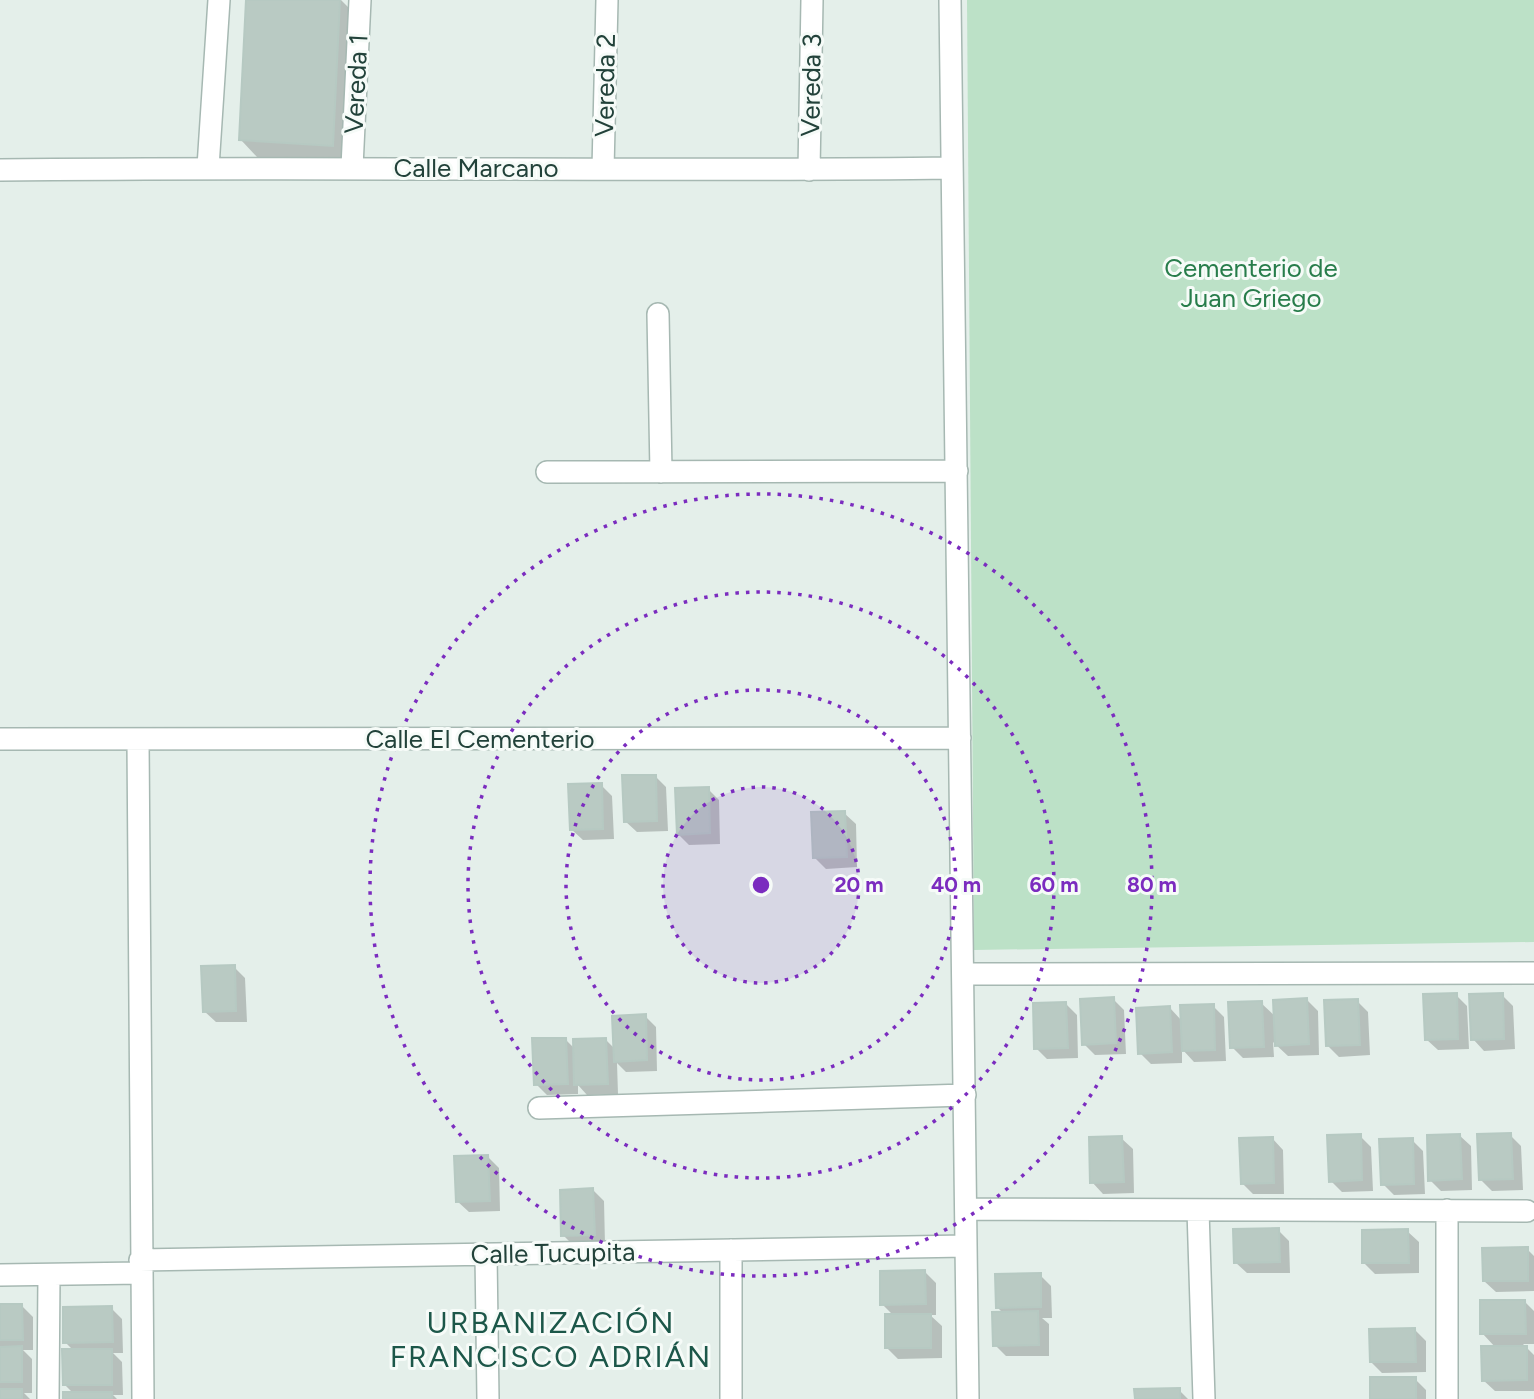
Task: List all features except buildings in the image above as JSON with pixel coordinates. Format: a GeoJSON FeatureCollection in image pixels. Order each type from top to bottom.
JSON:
{"type":"FeatureCollection","features":[{"type":"Feature","properties":{"kind":"street"},"geometry":{"type":"LineString","coordinates":[[208,167],[219,0]]}},
{"type":"Feature","properties":{"kind":"street","name":"Vereda 1"},"geometry":{"type":"LineString","coordinates":[[352,167],[360,0]]}},
{"type":"Feature","properties":{"kind":"street","name":"Vereda 2"},"geometry":{"type":"LineString","coordinates":[[603,169],[607,0]]}},
{"type":"Feature","properties":{"kind":"street","name":"Vereda 3"},"geometry":{"type":"LineString","coordinates":[[809,170],[812,0]]}},
{"type":"Feature","properties":{"kind":"street"},"geometry":{"type":"LineString","coordinates":[[950,0],[968,1399]]}},
{"type":"Feature","properties":{"kind":"street","name":"Calle Marcano"},"geometry":{"type":"LineString","coordinates":[[0,170],[208,167],[809,170],[952,168]]}},
{"type":"Feature","properties":{"kind":"street"},"geometry":{"type":"LineString","coordinates":[[658,314],[661,471]]}},
{"type":"Feature","properties":{"kind":"street"},"geometry":{"type":"LineString","coordinates":[[547,472],[957,471]]}},
{"type":"Feature","properties":{"kind":"street","name":"Calle El Cementerio"},"geometry":{"type":"LineString","coordinates":[[0,739],[960,738]]}},
{"type":"Feature","properties":{"kind":"street"},"geometry":{"type":"LineString","coordinates":[[138,740],[143,1399]]}},
{"type":"Feature","properties":{"kind":"street"},"geometry":{"type":"LineString","coordinates":[[963,974],[1534,973]]}},
{"type":"Feature","properties":{"kind":"street"},"geometry":{"type":"LineString","coordinates":[[539,1108],[965,1096]]}},
{"type":"Feature","properties":{"kind":"street"},"geometry":{"type":"LineString","coordinates":[[966,1209],[1527,1211]]}},
{"type":"Feature","properties":{"kind":"street"},"geometry":{"type":"LineString","coordinates":[[1198,1210],[1204,1399]]}},
{"type":"Feature","properties":{"kind":"street"},"geometry":{"type":"LineString","coordinates":[[1447,1210],[1447,1399]]}},
{"type":"Feature","properties":{"kind":"street","name":"Calle Tucupita"},"geometry":{"type":"LineString","coordinates":[[0,1275],[486,1254],[966,1246]]}},
{"type":"Feature","properties":{"kind":"street"},"geometry":{"type":"LineString","coordinates":[[731,1250],[731,1399]]}},
{"type":"Feature","properties":{"kind":"street"},"geometry":{"type":"LineString","coordinates":[[486,1254],[488,1399]]}},
{"type":"Feature","properties":{"kind":"street"},"geometry":{"type":"LineString","coordinates":[[48,1275],[48,1399]]}},
{"type":"Feature","properties":{"kind":"green space","name":"Cementerio de Juan Griego"},"geometry":{"type":"Polygon","coordinates":[[[967,0],[1534,0],[1534,942],[974,950],[967,0]]]}},
{"type":"Feature","properties":{"kind":"district","name":"URBANIZACIÓN FRANCISCO ADRIÁN"},"geometry":{"type":"Point","coordinates":[551,1340]}}]}
